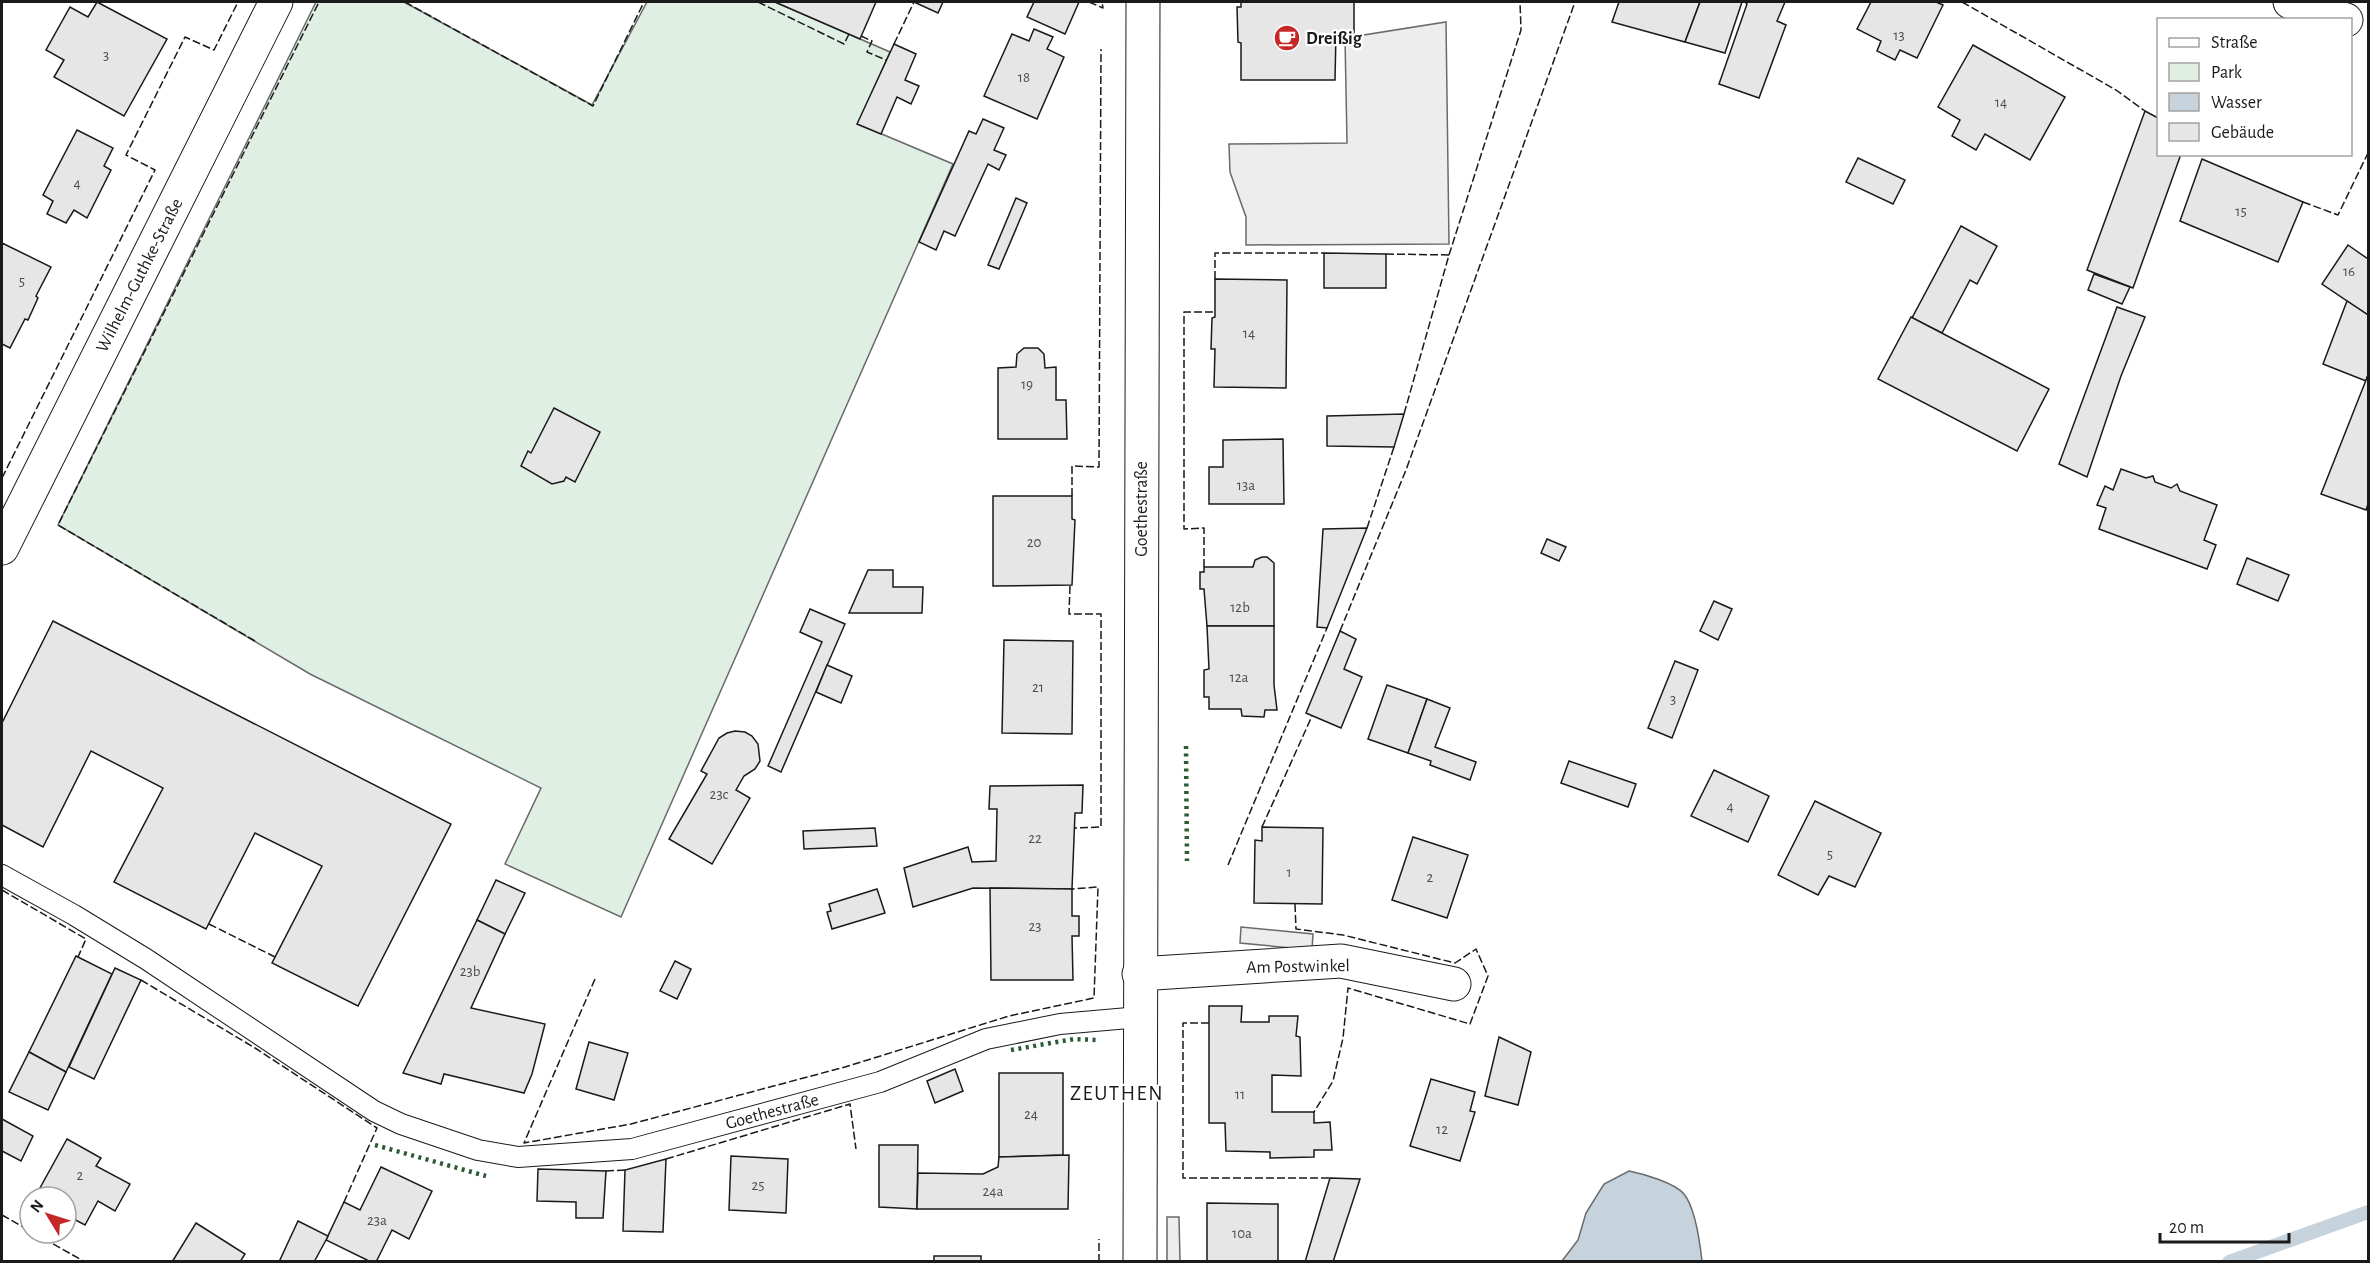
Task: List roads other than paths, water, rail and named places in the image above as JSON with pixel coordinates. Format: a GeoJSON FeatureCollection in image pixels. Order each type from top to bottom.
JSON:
{"type":"FeatureCollection","features":[{"type":"Feature","properties":{"kind":"main road","name":"Wilhelm-Guthke-Straße"},"geometry":{"type":"LineString","coordinates":[[4,538],[276,2]]}},
{"type":"Feature","properties":{"kind":"main road","name":"Goethestraße"},"geometry":{"type":"LineString","coordinates":[[1140,1262],[1143,2]]}},
{"type":"Feature","properties":{"kind":"main road"},"geometry":{"type":"LineString","coordinates":[[2290,2],[2340,18]]}},
{"type":"Feature","properties":{"kind":"main road"},"geometry":{"type":"LineString","coordinates":[[2352,22],[2368,28]]}},
{"type":"Feature","properties":{"kind":"main road","name":"Am Postwinkel"},"geometry":{"type":"LineString","coordinates":[[1139,974],[1341,961],[1454,984]]}},
{"type":"Feature","properties":{"kind":"lane","name":"Goethestraße"},"geometry":{"type":"LineString","coordinates":[[2,875],[146,958],[374,1111],[401,1124],[478,1150],[518,1157],[632,1149],[880,1082],[986,1039],[1060,1024],[1140,1017]]}},
{"type":"Feature","properties":{"kind":"water"},"geometry":{"type":"Polygon","coordinates":[[[1629,1171],[1667,1183],[1684,1194],[1692,1208],[1702,1261],[1562,1261],[1578,1240],[1586,1213],[1604,1184],[1629,1171]]]}},
{"type":"Feature","properties":{"kind":"waterway"},"geometry":{"type":"LineString","coordinates":[[2229,1262],[2368,1212]]}},
{"type":"Feature","properties":{"kind":"place","name":"Dreißig"},"geometry":{"type":"Point","coordinates":[1287,38]}},
{"type":"Feature","properties":{"kind":"district","name":"ZEUTHEN"},"geometry":{"type":"Point","coordinates":[1117,1093]}}]}
